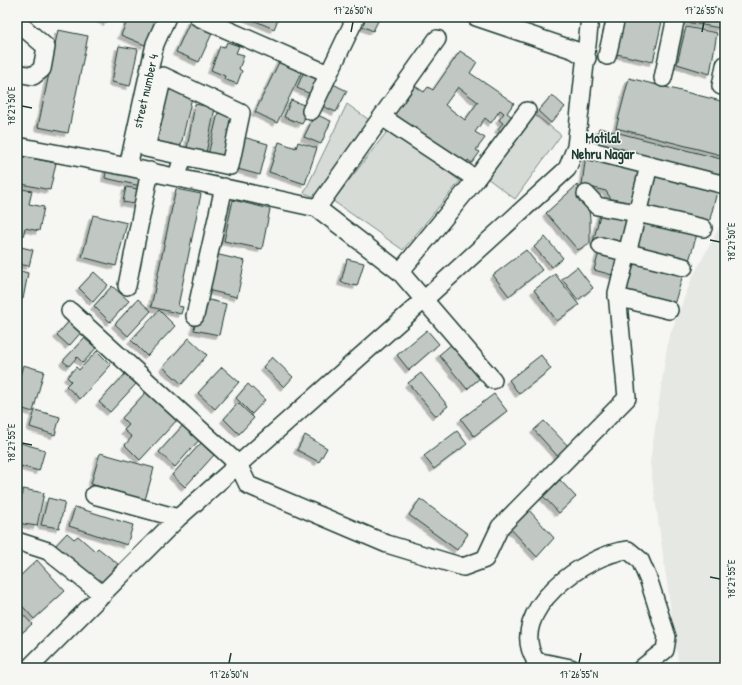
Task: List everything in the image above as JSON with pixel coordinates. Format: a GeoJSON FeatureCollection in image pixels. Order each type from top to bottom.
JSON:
{"type":"FeatureCollection","features":[{"type":"Feature","properties":{"kind":"street","name":"street number 4"},"geometry":{"type":"LineString","coordinates":[[128,167],[155,44],[168,17]]}},
{"type":"Feature","properties":{"kind":"street"},"geometry":{"type":"LineString","coordinates":[[198,17],[328,74]]}},
{"type":"Feature","properties":{"kind":"street"},"geometry":{"type":"LineString","coordinates":[[311,111],[356,17]]}},
{"type":"Feature","properties":{"kind":"street"},"geometry":{"type":"LineString","coordinates":[[476,17],[574,50],[586,58]]}},
{"type":"Feature","properties":{"kind":"street"},"geometry":{"type":"LineString","coordinates":[[29,668],[178,518],[425,299],[567,169],[576,147],[590,17]]}},
{"type":"Feature","properties":{"kind":"street"},"geometry":{"type":"LineString","coordinates":[[607,56],[616,17]]}},
{"type":"Feature","properties":{"kind":"street"},"geometry":{"type":"LineString","coordinates":[[663,78],[676,17]]}},
{"type":"Feature","properties":{"kind":"street"},"geometry":{"type":"LineString","coordinates":[[17,22],[46,47],[42,68],[33,76],[17,73]]}},
{"type":"Feature","properties":{"kind":"street"},"geometry":{"type":"LineString","coordinates":[[317,208],[437,39]]}},
{"type":"Feature","properties":{"kind":"street"},"geometry":{"type":"LineString","coordinates":[[721,86],[725,65]]}},
{"type":"Feature","properties":{"kind":"street"},"geometry":{"type":"LineString","coordinates":[[163,76],[241,113],[230,166],[182,156],[146,148],[163,76]]}},
{"type":"Feature","properties":{"kind":"street"},"geometry":{"type":"LineString","coordinates":[[400,272],[476,179],[528,111]]}},
{"type":"Feature","properties":{"kind":"street"},"geometry":{"type":"LineString","coordinates":[[382,117],[476,179]]}},
{"type":"Feature","properties":{"kind":"street"},"geometry":{"type":"LineString","coordinates":[[17,146],[150,171],[317,208],[400,272],[425,299],[493,380]]}},
{"type":"Feature","properties":{"kind":"street"},"geometry":{"type":"LineString","coordinates":[[576,147],[725,185]]}},
{"type":"Feature","properties":{"kind":"street"},"geometry":{"type":"LineString","coordinates":[[177,177],[182,156]]}},
{"type":"Feature","properties":{"kind":"street"},"geometry":{"type":"LineString","coordinates":[[70,311],[238,464],[248,485],[388,544],[463,567],[485,559],[500,528],[627,398],[617,297],[649,166]]}},
{"type":"Feature","properties":{"kind":"street"},"geometry":{"type":"LineString","coordinates":[[127,286],[150,171]]}},
{"type":"Feature","properties":{"kind":"street"},"geometry":{"type":"LineString","coordinates":[[195,316],[224,187]]}},
{"type":"Feature","properties":{"kind":"street"},"geometry":{"type":"LineString","coordinates":[[586,194],[597,206],[637,213],[703,228]]}},
{"type":"Feature","properties":{"kind":"street"},"geometry":{"type":"LineString","coordinates":[[601,246],[684,268]]}},
{"type":"Feature","properties":{"kind":"street"},"geometry":{"type":"LineString","coordinates":[[617,297],[668,310]]}},
{"type":"Feature","properties":{"kind":"street"},"geometry":{"type":"LineString","coordinates":[[94,495],[178,518]]}},
{"type":"Feature","properties":{"kind":"street"},"geometry":{"type":"LineString","coordinates":[[17,541],[48,551],[103,595]]}},
{"type":"Feature","properties":{"kind":"street"},"geometry":{"type":"LineString","coordinates":[[571,668],[535,664],[530,641],[529,627],[534,614],[556,587],[596,559],[615,551],[628,550],[640,560],[649,581],[667,637],[666,650],[642,668]]}},
{"type":"Feature","properties":{"kind":"shaded area"},"geometry":{"type":"Polygon","coordinates":[[[347,104],[372,122],[322,192],[315,197],[304,193],[347,104]]]}},
{"type":"Feature","properties":{"kind":"shaded area"},"geometry":{"type":"Polygon","coordinates":[[[534,114],[561,135],[515,199],[487,178],[534,114]]]}},
{"type":"Feature","properties":{"kind":"shaded area"},"geometry":{"type":"Polygon","coordinates":[[[389,129],[460,181],[403,250],[333,201],[389,129]]]}},
{"type":"Feature","properties":{"kind":"shaded area"},"geometry":{"type":"Polygon","coordinates":[[[725,217],[725,668],[679,668],[650,463],[668,340],[692,278],[725,217]]]}},
{"type":"Feature","properties":{"kind":"building"},"geometry":{"type":"Polygon","coordinates":[[[96,17],[109,17],[107,22],[96,17]]]}},
{"type":"Feature","properties":{"kind":"building"},"geometry":{"type":"Polygon","coordinates":[[[129,17],[157,17],[145,45],[121,35],[129,17]]]}},
{"type":"Feature","properties":{"kind":"building"},"geometry":{"type":"Polygon","coordinates":[[[246,17],[279,17],[274,29],[246,17]]]}},
{"type":"Feature","properties":{"kind":"building"},"geometry":{"type":"Polygon","coordinates":[[[361,17],[380,17],[373,31],[358,24],[361,17]]]}},
{"type":"Feature","properties":{"kind":"building"},"geometry":{"type":"Polygon","coordinates":[[[620,17],[663,17],[653,62],[612,53],[620,17]]]}},
{"type":"Feature","properties":{"kind":"building"},"geometry":{"type":"Polygon","coordinates":[[[687,17],[723,17],[720,28],[686,22],[687,17]]]}},
{"type":"Feature","properties":{"kind":"building"},"geometry":{"type":"Polygon","coordinates":[[[191,19],[214,29],[199,62],[176,52],[191,19]]]}},
{"type":"Feature","properties":{"kind":"building"},"geometry":{"type":"Polygon","coordinates":[[[686,27],[717,33],[710,74],[677,64],[686,27]]]}},
{"type":"Feature","properties":{"kind":"building"},"geometry":{"type":"Polygon","coordinates":[[[58,30],[88,36],[68,133],[38,127],[58,30]]]}},
{"type":"Feature","properties":{"kind":"building"},"geometry":{"type":"Polygon","coordinates":[[[227,42],[239,46],[236,53],[244,55],[239,69],[242,71],[237,84],[224,79],[225,76],[211,70],[220,46],[225,47],[227,42]]]}},
{"type":"Feature","properties":{"kind":"building"},"geometry":{"type":"Polygon","coordinates":[[[119,46],[138,49],[130,86],[112,82],[119,46]]]}},
{"type":"Feature","properties":{"kind":"building"},"geometry":{"type":"Polygon","coordinates":[[[460,51],[477,62],[470,73],[514,103],[507,113],[515,119],[504,133],[498,129],[503,123],[499,120],[504,113],[500,110],[491,123],[485,118],[475,132],[485,138],[476,150],[480,152],[472,163],[468,160],[464,166],[392,116],[402,94],[407,98],[415,86],[424,92],[428,87],[433,90],[460,51]],[[458,87],[445,105],[465,120],[478,102],[458,87]]]}},
{"type":"Feature","properties":{"kind":"building"},"geometry":{"type":"Polygon","coordinates":[[[281,58],[303,69],[277,123],[255,112],[281,58]]]}},
{"type":"Feature","properties":{"kind":"building"},"geometry":{"type":"Polygon","coordinates":[[[304,71],[322,78],[315,96],[297,88],[304,71]]]}},
{"type":"Feature","properties":{"kind":"building"},"geometry":{"type":"Polygon","coordinates":[[[629,78],[725,102],[725,156],[616,128],[629,78]]]}},
{"type":"Feature","properties":{"kind":"building"},"geometry":{"type":"Polygon","coordinates":[[[331,83],[347,91],[336,112],[320,105],[331,83]]]}},
{"type":"Feature","properties":{"kind":"building"},"geometry":{"type":"Polygon","coordinates":[[[169,87],[193,93],[180,149],[157,144],[169,87]]]}},
{"type":"Feature","properties":{"kind":"building"},"geometry":{"type":"Polygon","coordinates":[[[552,95],[565,107],[551,123],[538,111],[552,95]]]}},
{"type":"Feature","properties":{"kind":"building"},"geometry":{"type":"Polygon","coordinates":[[[291,100],[309,107],[302,124],[284,117],[291,100]]]}},
{"type":"Feature","properties":{"kind":"building"},"geometry":{"type":"Polygon","coordinates":[[[195,104],[215,108],[206,153],[187,149],[195,104]]]}},
{"type":"Feature","properties":{"kind":"building"},"geometry":{"type":"Polygon","coordinates":[[[218,113],[238,118],[227,160],[208,155],[218,113]]]}},
{"type":"Feature","properties":{"kind":"building"},"geometry":{"type":"Polygon","coordinates":[[[315,114],[331,121],[321,144],[304,137],[315,114]]]}},
{"type":"Feature","properties":{"kind":"building"},"geometry":{"type":"Polygon","coordinates":[[[599,128],[725,160],[725,180],[594,147],[599,128]]]}},
{"type":"Feature","properties":{"kind":"building"},"geometry":{"type":"Polygon","coordinates":[[[243,137],[268,144],[260,175],[234,168],[243,137]]]}},
{"type":"Feature","properties":{"kind":"building"},"geometry":{"type":"Polygon","coordinates":[[[279,142],[296,148],[298,142],[317,148],[305,184],[269,172],[279,142]]]}},
{"type":"Feature","properties":{"kind":"building"},"geometry":{"type":"Polygon","coordinates":[[[586,154],[643,167],[635,204],[611,199],[606,191],[582,185],[586,154]]]}},
{"type":"Feature","properties":{"kind":"building"},"geometry":{"type":"Polygon","coordinates":[[[20,156],[56,163],[50,190],[17,183],[20,156]]]}},
{"type":"Feature","properties":{"kind":"building"},"geometry":{"type":"Polygon","coordinates":[[[107,168],[148,177],[145,187],[105,178],[107,168]]]}},
{"type":"Feature","properties":{"kind":"building"},"geometry":{"type":"Polygon","coordinates":[[[650,170],[718,188],[709,223],[641,206],[650,170]]]}},
{"type":"Feature","properties":{"kind":"building"},"geometry":{"type":"Polygon","coordinates":[[[577,185],[588,202],[590,219],[590,243],[578,250],[546,213],[577,185]]]}},
{"type":"Feature","properties":{"kind":"building"},"geometry":{"type":"Polygon","coordinates":[[[126,187],[143,190],[140,205],[123,202],[126,187]]]}},
{"type":"Feature","properties":{"kind":"building"},"geometry":{"type":"Polygon","coordinates":[[[17,188],[32,191],[29,204],[44,207],[39,231],[25,228],[23,236],[17,235],[17,188]]]}},
{"type":"Feature","properties":{"kind":"building"},"geometry":{"type":"Polygon","coordinates":[[[176,189],[201,194],[178,306],[183,307],[181,314],[151,307],[176,189]]]}},
{"type":"Feature","properties":{"kind":"building"},"geometry":{"type":"Polygon","coordinates":[[[233,200],[270,209],[262,249],[224,241],[233,200]]]}},
{"type":"Feature","properties":{"kind":"building"},"geometry":{"type":"Polygon","coordinates":[[[601,211],[635,214],[625,251],[593,242],[601,211]]]}},
{"type":"Feature","properties":{"kind":"building"},"geometry":{"type":"Polygon","coordinates":[[[93,215],[127,223],[116,266],[82,257],[93,215]]]}},
{"type":"Feature","properties":{"kind":"building"},"geometry":{"type":"Polygon","coordinates":[[[643,216],[698,231],[688,264],[634,249],[643,216]]]}},
{"type":"Feature","properties":{"kind":"building"},"geometry":{"type":"Polygon","coordinates":[[[545,237],[563,258],[552,267],[534,247],[545,237]]]}},
{"type":"Feature","properties":{"kind":"building"},"geometry":{"type":"Polygon","coordinates":[[[17,246],[33,250],[29,266],[17,264],[17,246]]]}},
{"type":"Feature","properties":{"kind":"building"},"geometry":{"type":"Polygon","coordinates":[[[600,249],[622,255],[616,276],[594,270],[600,249]]]}},
{"type":"Feature","properties":{"kind":"building"},"geometry":{"type":"Polygon","coordinates":[[[526,250],[542,270],[509,296],[493,275],[526,250]]]}},
{"type":"Feature","properties":{"kind":"building"},"geometry":{"type":"Polygon","coordinates":[[[215,254],[245,261],[237,297],[207,290],[215,254]]]}},
{"type":"Feature","properties":{"kind":"building"},"geometry":{"type":"Polygon","coordinates":[[[629,258],[684,271],[674,305],[620,290],[629,258]]]}},
{"type":"Feature","properties":{"kind":"building"},"geometry":{"type":"Polygon","coordinates":[[[347,259],[364,263],[357,286],[341,282],[347,259]]]}},
{"type":"Feature","properties":{"kind":"building"},"geometry":{"type":"Polygon","coordinates":[[[577,267],[593,288],[578,300],[562,279],[577,267]]]}},
{"type":"Feature","properties":{"kind":"building"},"geometry":{"type":"Polygon","coordinates":[[[17,270],[28,273],[23,299],[17,297],[17,270]]]}},
{"type":"Feature","properties":{"kind":"building"},"geometry":{"type":"Polygon","coordinates":[[[94,272],[108,285],[93,302],[79,288],[94,272]]]}},
{"type":"Feature","properties":{"kind":"building"},"geometry":{"type":"Polygon","coordinates":[[[555,274],[579,305],[557,321],[534,290],[555,274]]]}},
{"type":"Feature","properties":{"kind":"building"},"geometry":{"type":"Polygon","coordinates":[[[112,286],[129,301],[110,322],[94,306],[112,286]]]}},
{"type":"Feature","properties":{"kind":"building"},"geometry":{"type":"Polygon","coordinates":[[[201,298],[226,304],[219,335],[194,330],[201,298]]]}},
{"type":"Feature","properties":{"kind":"building"},"geometry":{"type":"Polygon","coordinates":[[[138,299],[151,311],[128,336],[115,324],[138,299]]]}},
{"type":"Feature","properties":{"kind":"building"},"geometry":{"type":"Polygon","coordinates":[[[159,310],[175,326],[147,356],[131,340],[159,310]]]}},
{"type":"Feature","properties":{"kind":"building"},"geometry":{"type":"Polygon","coordinates":[[[71,319],[83,330],[69,346],[57,335],[71,319]]]}},
{"type":"Feature","properties":{"kind":"building"},"geometry":{"type":"Polygon","coordinates":[[[427,330],[439,344],[409,370],[397,355],[427,330]]]}},
{"type":"Feature","properties":{"kind":"building"},"geometry":{"type":"Polygon","coordinates":[[[84,338],[96,348],[83,363],[77,357],[69,366],[63,361],[84,338]]]}},
{"type":"Feature","properties":{"kind":"building"},"geometry":{"type":"Polygon","coordinates":[[[189,338],[207,355],[182,384],[163,367],[189,338]]]}},
{"type":"Feature","properties":{"kind":"building"},"geometry":{"type":"Polygon","coordinates":[[[453,343],[481,377],[467,389],[439,355],[453,343]]]}},
{"type":"Feature","properties":{"kind":"building"},"geometry":{"type":"Polygon","coordinates":[[[97,351],[111,365],[80,399],[66,386],[71,381],[67,377],[76,367],[79,370],[97,351]]]}},
{"type":"Feature","properties":{"kind":"building"},"geometry":{"type":"Polygon","coordinates":[[[541,355],[551,369],[519,394],[509,380],[541,355]]]}},
{"type":"Feature","properties":{"kind":"building"},"geometry":{"type":"Polygon","coordinates":[[[272,357],[293,377],[284,387],[263,367],[272,357]]]}},
{"type":"Feature","properties":{"kind":"building"},"geometry":{"type":"Polygon","coordinates":[[[23,365],[44,371],[33,412],[17,407],[17,387],[23,365]]]}},
{"type":"Feature","properties":{"kind":"building"},"geometry":{"type":"Polygon","coordinates":[[[17,366],[20,367],[17,377],[17,366]]]}},
{"type":"Feature","properties":{"kind":"building"},"geometry":{"type":"Polygon","coordinates":[[[222,367],[239,382],[215,409],[198,393],[222,367]]]}},
{"type":"Feature","properties":{"kind":"building"},"geometry":{"type":"Polygon","coordinates":[[[421,373],[448,406],[436,416],[408,383],[421,373]]]}},
{"type":"Feature","properties":{"kind":"building"},"geometry":{"type":"Polygon","coordinates":[[[125,374],[136,384],[110,412],[99,402],[125,374]]]}},
{"type":"Feature","properties":{"kind":"building"},"geometry":{"type":"Polygon","coordinates":[[[248,384],[265,400],[252,414],[236,398],[248,384]]]}},
{"type":"Feature","properties":{"kind":"building"},"geometry":{"type":"Polygon","coordinates":[[[146,392],[177,420],[140,460],[125,445],[132,437],[124,430],[129,425],[122,418],[146,392]]]}},
{"type":"Feature","properties":{"kind":"building"},"geometry":{"type":"Polygon","coordinates":[[[494,394],[507,411],[474,436],[461,419],[494,394]]]}},
{"type":"Feature","properties":{"kind":"building"},"geometry":{"type":"Polygon","coordinates":[[[238,403],[254,418],[239,434],[224,419],[238,403]]]}},
{"type":"Feature","properties":{"kind":"building"},"geometry":{"type":"Polygon","coordinates":[[[35,410],[60,417],[55,435],[30,427],[35,410]]]}},
{"type":"Feature","properties":{"kind":"building"},"geometry":{"type":"Polygon","coordinates":[[[544,421],[573,451],[562,461],[534,430],[544,421]]]}},
{"type":"Feature","properties":{"kind":"building"},"geometry":{"type":"Polygon","coordinates":[[[184,424],[200,439],[175,467],[159,452],[184,424]]]}},
{"type":"Feature","properties":{"kind":"building"},"geometry":{"type":"Polygon","coordinates":[[[457,431],[467,444],[434,469],[424,456],[457,431]]]}},
{"type":"Feature","properties":{"kind":"building"},"geometry":{"type":"Polygon","coordinates":[[[305,435],[327,448],[319,462],[297,450],[305,435]]]}},
{"type":"Feature","properties":{"kind":"building"},"geometry":{"type":"Polygon","coordinates":[[[17,442],[45,450],[39,471],[17,465],[17,442]]]}},
{"type":"Feature","properties":{"kind":"building"},"geometry":{"type":"Polygon","coordinates":[[[201,443],[214,455],[185,487],[172,475],[201,443]]]}},
{"type":"Feature","properties":{"kind":"building"},"geometry":{"type":"Polygon","coordinates":[[[100,453],[154,468],[145,500],[91,484],[100,453]]]}},
{"type":"Feature","properties":{"kind":"building"},"geometry":{"type":"Polygon","coordinates":[[[560,480],[576,497],[559,513],[543,496],[560,480]]]}},
{"type":"Feature","properties":{"kind":"building"},"geometry":{"type":"Polygon","coordinates":[[[23,489],[44,493],[37,526],[17,523],[23,489]]]}},
{"type":"Feature","properties":{"kind":"building"},"geometry":{"type":"Polygon","coordinates":[[[48,498],[65,502],[59,528],[41,525],[48,498]]]}},
{"type":"Feature","properties":{"kind":"building"},"geometry":{"type":"Polygon","coordinates":[[[420,499],[468,534],[457,550],[409,515],[420,499]]]}},
{"type":"Feature","properties":{"kind":"building"},"geometry":{"type":"Polygon","coordinates":[[[75,507],[133,525],[127,545],[69,526],[75,507]]]}},
{"type":"Feature","properties":{"kind":"building"},"geometry":{"type":"Polygon","coordinates":[[[528,509],[554,538],[537,557],[509,527],[528,509]]]}},
{"type":"Feature","properties":{"kind":"building"},"geometry":{"type":"Polygon","coordinates":[[[67,533],[74,539],[78,536],[95,551],[98,548],[118,564],[100,585],[55,546],[67,533]]]}},
{"type":"Feature","properties":{"kind":"building"},"geometry":{"type":"Polygon","coordinates":[[[37,560],[65,591],[34,619],[17,600],[17,579],[37,560]]]}},
{"type":"Feature","properties":{"kind":"building"},"geometry":{"type":"Polygon","coordinates":[[[17,608],[32,624],[17,637],[17,608]]]}},
{"type":"Feature","properties":{"kind":"district","name":"Motilal Nehru Nagar"},"geometry":{"type":"Point","coordinates":[603,146]}}]}
